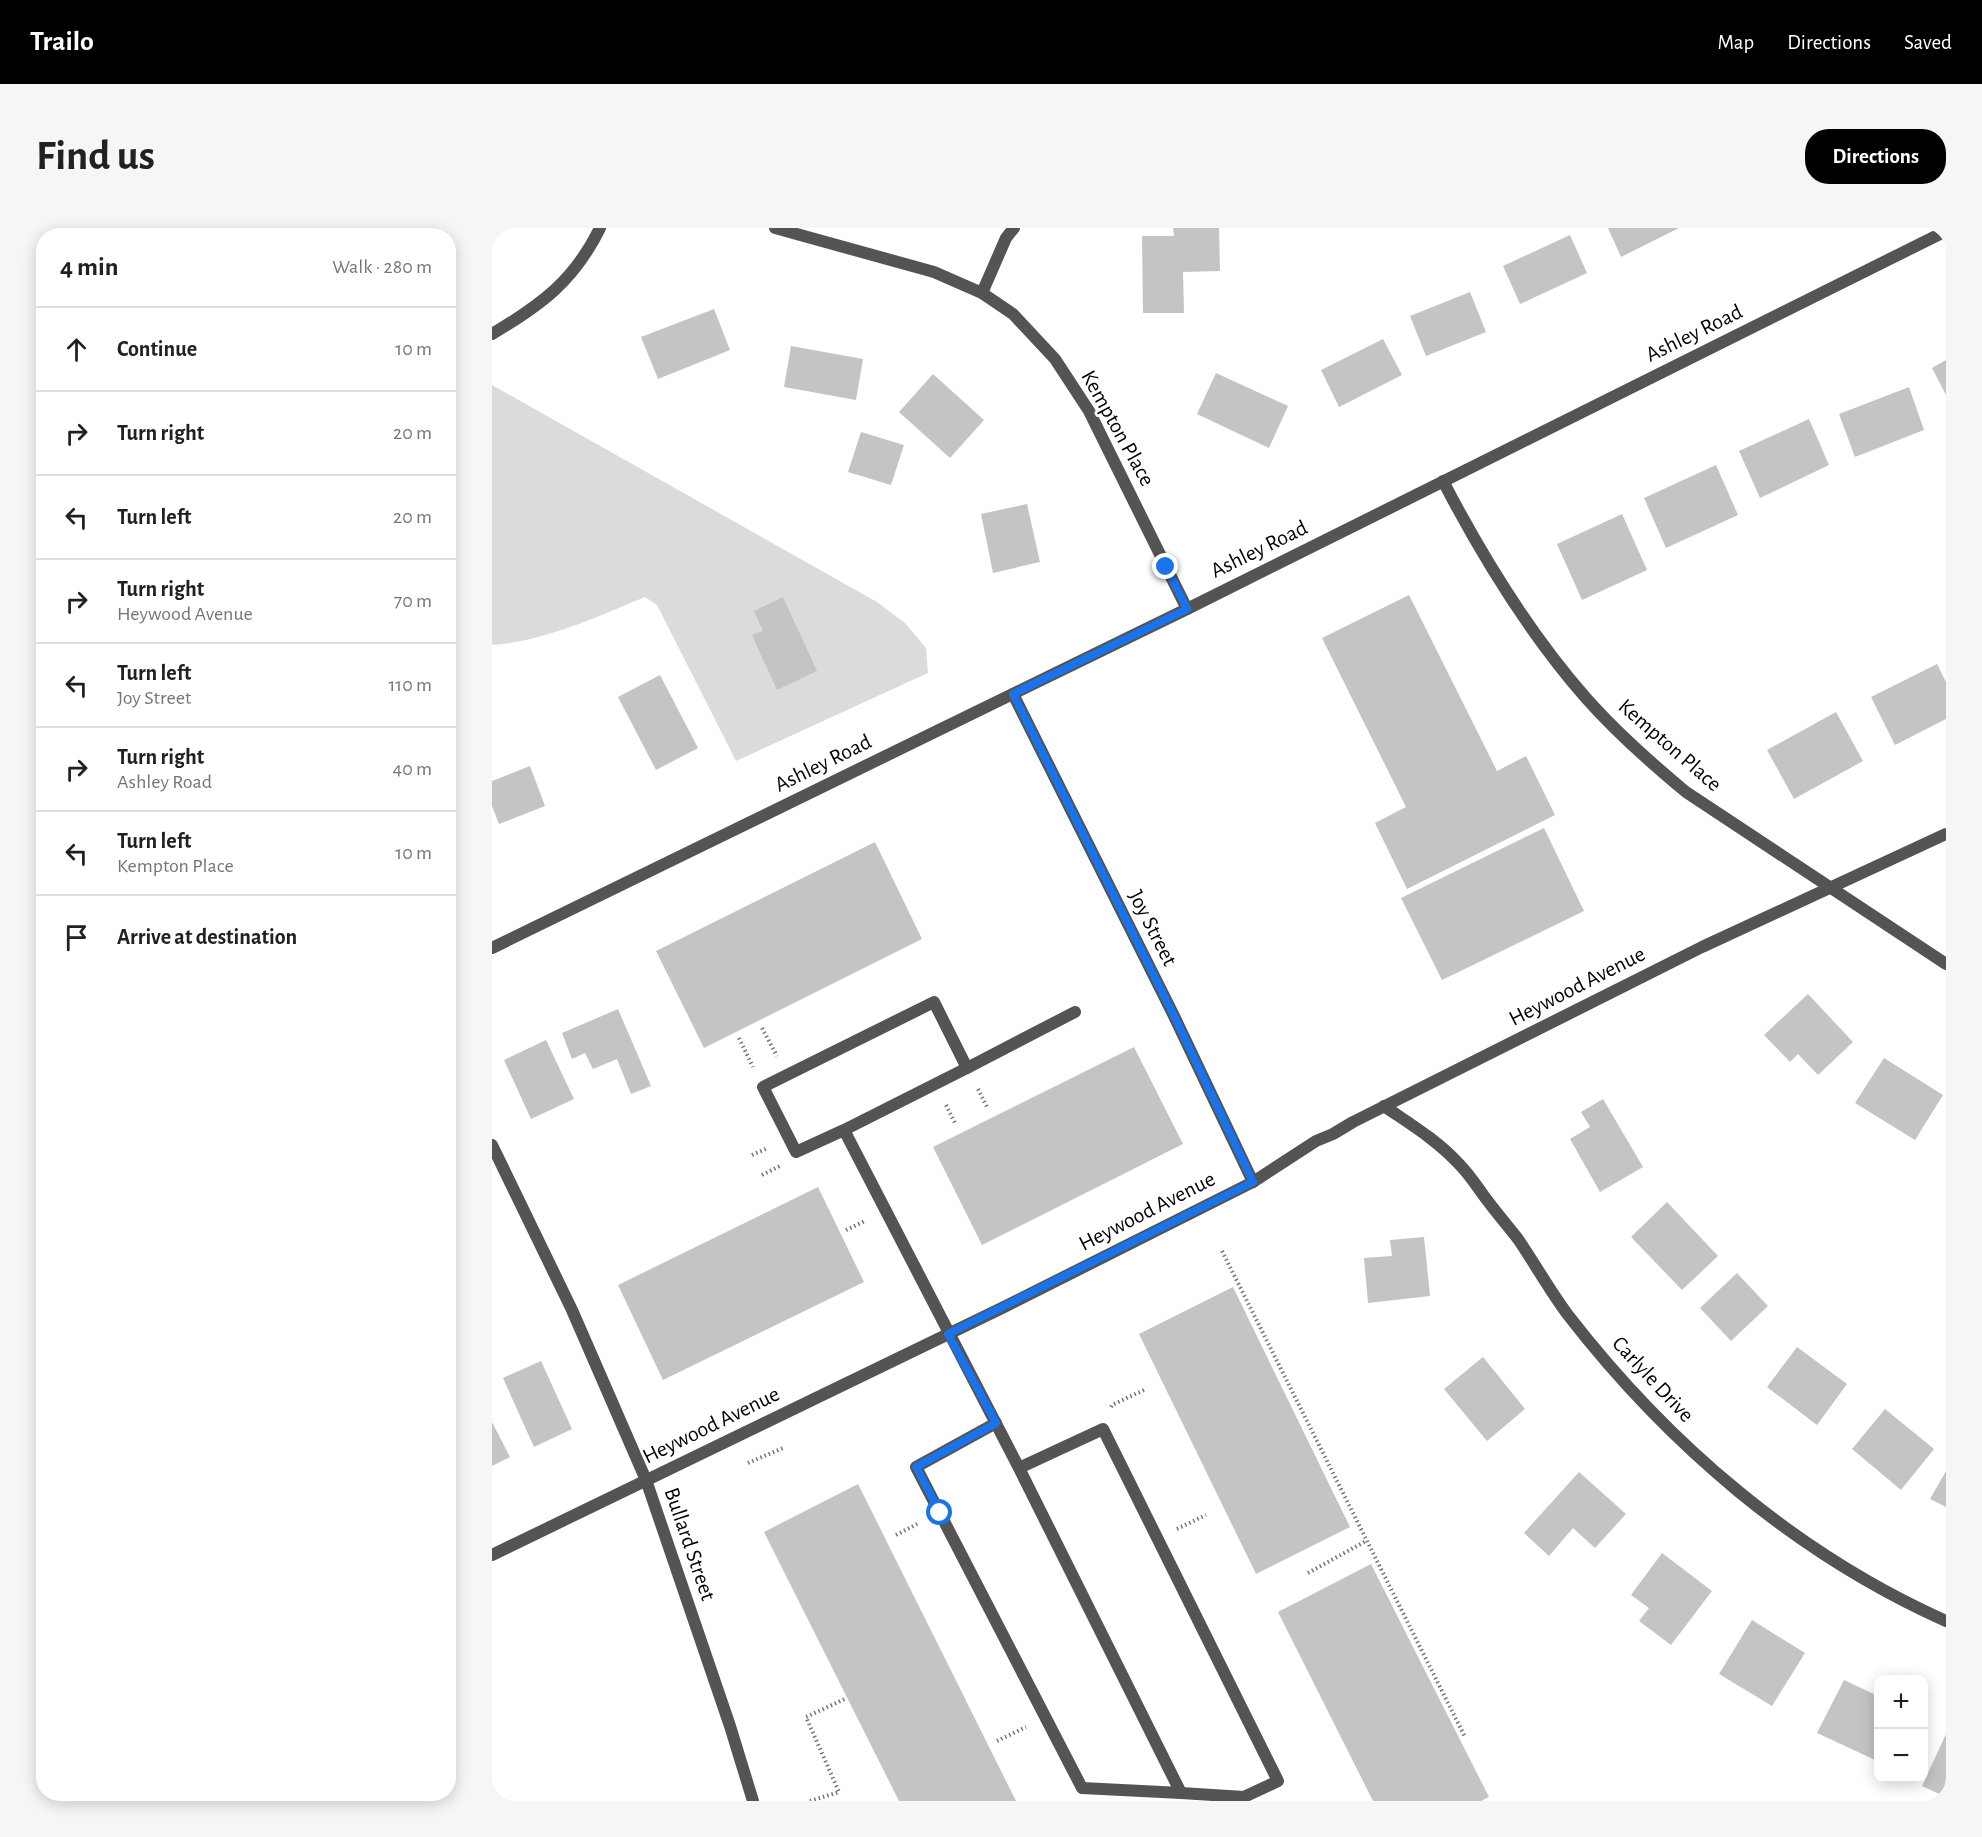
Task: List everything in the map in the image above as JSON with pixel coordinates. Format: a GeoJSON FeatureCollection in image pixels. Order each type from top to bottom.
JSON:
{"type":"FeatureCollection","features":[{"type":"Feature","properties":{"kind":"street"},"geometry":{"type":"LineString","coordinates":[[492,334],[531,311],[565,281],[592,244],[600,228]]}},
{"type":"Feature","properties":{"kind":"street","name":"Kempton Place"},"geometry":{"type":"LineString","coordinates":[[775,228],[934,272],[982,293],[1012,314],[1055,359],[1089,411],[1187,609]]}},
{"type":"Feature","properties":{"kind":"street"},"geometry":{"type":"LineString","coordinates":[[982,293],[1006,238],[1014,228]]}},
{"type":"Feature","properties":{"kind":"street","name":"Ashley Road"},"geometry":{"type":"LineString","coordinates":[[492,948],[1187,609],[1946,231]]}},
{"type":"Feature","properties":{"kind":"street","name":"Kempton Place"},"geometry":{"type":"LineString","coordinates":[[1443,481],[1472,536],[1511,599],[1559,666],[1588,700],[1652,763],[1686,792],[1946,964]]}},
{"type":"Feature","properties":{"kind":"street","name":"Joy Street"},"geometry":{"type":"LineString","coordinates":[[1013,694],[1174,1016],[1253,1182]]}},
{"type":"Feature","properties":{"kind":"street","name":"Heywood Avenue"},"geometry":{"type":"LineString","coordinates":[[492,1555],[948,1334],[1253,1182],[1316,1141],[1702,947],[1946,834]]}},
{"type":"Feature","properties":{"kind":"street"},"geometry":{"type":"LineString","coordinates":[[967,1068],[934,1002],[763,1087],[796,1152],[844,1130],[967,1068],[1075,1012]]}},
{"type":"Feature","properties":{"kind":"street","name":"Carlyle Drive"},"geometry":{"type":"LineString","coordinates":[[1384,1106],[1436,1141],[1460,1165],[1517,1239],[1568,1314],[1631,1390],[1702,1461],[1762,1510],[1821,1552],[1912,1606],[1946,1621]]}},
{"type":"Feature","properties":{"kind":"street"},"geometry":{"type":"LineString","coordinates":[[844,1130],[1019,1468],[1181,1793]]}},
{"type":"Feature","properties":{"kind":"street","name":"Bullard Street"},"geometry":{"type":"LineString","coordinates":[[492,1145],[572,1310],[646,1479],[730,1726],[753,1801]]}},
{"type":"Feature","properties":{"kind":"street"},"geometry":{"type":"LineString","coordinates":[[996,1423],[916,1467],[1082,1788],[1244,1797],[1278,1781],[1103,1429],[1019,1468]]}},
{"type":"Feature","properties":{"kind":"path"},"geometry":{"type":"LineString","coordinates":[[762,1028],[787,1075]]}},
{"type":"Feature","properties":{"kind":"path"},"geometry":{"type":"LineString","coordinates":[[739,1038],[763,1087]]}},
{"type":"Feature","properties":{"kind":"path"},"geometry":{"type":"LineString","coordinates":[[1222,1251],[1465,1737]]}},
{"type":"Feature","properties":{"kind":"path"},"geometry":{"type":"LineString","coordinates":[[1103,1429],[1112,1405],[1144,1390]]}},
{"type":"Feature","properties":{"kind":"path"},"geometry":{"type":"LineString","coordinates":[[748,1463],[783,1448]]}},
{"type":"Feature","properties":{"kind":"path"},"geometry":{"type":"LineString","coordinates":[[1158,1538],[1206,1515]]}},
{"type":"Feature","properties":{"kind":"path"},"geometry":{"type":"LineString","coordinates":[[1308,1573],[1366,1541]]}},
{"type":"Feature","properties":{"kind":"path"},"geometry":{"type":"LineString","coordinates":[[810,1801],[839,1792],[806,1717],[848,1698]]}},
{"type":"Feature","properties":{"kind":"path"},"geometry":{"type":"LineString","coordinates":[[998,1741],[1045,1718]]}},
{"type":"Feature","properties":{"kind":"shaded area"},"geometry":{"type":"Polygon","coordinates":[[[492,385],[877,602],[905,623],[926,648],[928,673],[736,761],[657,605],[645,597],[589,620],[532,639],[492,645],[492,385]]]}},
{"type":"Feature","properties":{"kind":"building"},"geometry":{"type":"Polygon","coordinates":[[[1173,228],[1219,228],[1220,271],[1183,272],[1184,313],[1143,313],[1142,236],[1174,236],[1173,228]]]}},
{"type":"Feature","properties":{"kind":"building"},"geometry":{"type":"Polygon","coordinates":[[[1608,228],[1679,228],[1621,257],[1608,228]]]}},
{"type":"Feature","properties":{"kind":"building"},"geometry":{"type":"Polygon","coordinates":[[[1570,235],[1587,273],[1520,304],[1503,266],[1570,235]]]}},
{"type":"Feature","properties":{"kind":"building"},"geometry":{"type":"Polygon","coordinates":[[[1470,292],[1486,332],[1426,356],[1410,316],[1470,292]]]}},
{"type":"Feature","properties":{"kind":"building"},"geometry":{"type":"Polygon","coordinates":[[[714,309],[730,350],[658,379],[641,337],[714,309]]]}},
{"type":"Feature","properties":{"kind":"building"},"geometry":{"type":"Polygon","coordinates":[[[1383,339],[1402,375],[1339,407],[1321,370],[1383,339]]]}},
{"type":"Feature","properties":{"kind":"building"},"geometry":{"type":"Polygon","coordinates":[[[791,346],[863,359],[856,400],[784,387],[791,346]]]}},
{"type":"Feature","properties":{"kind":"building"},"geometry":{"type":"Polygon","coordinates":[[[1946,360],[1946,395],[1932,368],[1946,360]]]}},
{"type":"Feature","properties":{"kind":"building"},"geometry":{"type":"Polygon","coordinates":[[[1216,373],[1288,406],[1269,448],[1197,414],[1216,373]]]}},
{"type":"Feature","properties":{"kind":"building"},"geometry":{"type":"Polygon","coordinates":[[[933,374],[984,420],[950,458],[899,412],[933,374]]]}},
{"type":"Feature","properties":{"kind":"building"},"geometry":{"type":"Polygon","coordinates":[[[1909,387],[1924,430],[1855,457],[1839,414],[1909,387]]]}},
{"type":"Feature","properties":{"kind":"building"},"geometry":{"type":"Polygon","coordinates":[[[1809,419],[1829,465],[1760,498],[1739,451],[1809,419]]]}},
{"type":"Feature","properties":{"kind":"building"},"geometry":{"type":"Polygon","coordinates":[[[861,432],[904,445],[891,485],[848,472],[861,432]]]}},
{"type":"Feature","properties":{"kind":"building"},"geometry":{"type":"Polygon","coordinates":[[[1716,465],[1738,515],[1666,548],[1644,498],[1716,465]]]}},
{"type":"Feature","properties":{"kind":"building"},"geometry":{"type":"Polygon","coordinates":[[[1027,504],[1040,562],[993,573],[981,514],[1027,504]]]}},
{"type":"Feature","properties":{"kind":"building"},"geometry":{"type":"Polygon","coordinates":[[[1622,514],[1647,570],[1582,600],[1557,544],[1622,514]]]}},
{"type":"Feature","properties":{"kind":"building"},"geometry":{"type":"Polygon","coordinates":[[[1409,595],[1497,771],[1526,756],[1555,815],[1407,889],[1375,823],[1406,807],[1322,638],[1409,595]]]}},
{"type":"Feature","properties":{"kind":"building"},"geometry":{"type":"Polygon","coordinates":[[[783,597],[817,671],[777,690],[752,635],[763,631],[754,611],[783,597]]]}},
{"type":"Feature","properties":{"kind":"building"},"geometry":{"type":"Polygon","coordinates":[[[1937,664],[1946,682],[1946,719],[1895,745],[1871,697],[1937,664]]]}},
{"type":"Feature","properties":{"kind":"building"},"geometry":{"type":"Polygon","coordinates":[[[660,675],[698,748],[656,770],[618,697],[660,675]]]}},
{"type":"Feature","properties":{"kind":"building"},"geometry":{"type":"Polygon","coordinates":[[[1836,712],[1863,761],[1794,799],[1767,750],[1836,712]]]}},
{"type":"Feature","properties":{"kind":"building"},"geometry":{"type":"Polygon","coordinates":[[[530,766],[545,806],[499,824],[492,806],[492,781],[530,766]]]}},
{"type":"Feature","properties":{"kind":"building"},"geometry":{"type":"Polygon","coordinates":[[[1544,828],[1584,911],[1442,980],[1401,898],[1544,828]]]}},
{"type":"Feature","properties":{"kind":"building"},"geometry":{"type":"Polygon","coordinates":[[[875,842],[922,939],[704,1048],[656,951],[875,842]]]}},
{"type":"Feature","properties":{"kind":"building"},"geometry":{"type":"Polygon","coordinates":[[[1808,994],[1853,1042],[1818,1075],[1798,1054],[1790,1062],[1764,1035],[1808,994]]]}},
{"type":"Feature","properties":{"kind":"building"},"geometry":{"type":"Polygon","coordinates":[[[618,1009],[651,1086],[631,1094],[617,1059],[593,1069],[585,1053],[572,1059],[562,1033],[618,1009]]]}},
{"type":"Feature","properties":{"kind":"building"},"geometry":{"type":"Polygon","coordinates":[[[546,1040],[574,1099],[531,1119],[504,1060],[546,1040]]]}},
{"type":"Feature","properties":{"kind":"building"},"geometry":{"type":"Polygon","coordinates":[[[1134,1047],[1183,1144],[982,1245],[933,1147],[1134,1047]]]}},
{"type":"Feature","properties":{"kind":"building"},"geometry":{"type":"Polygon","coordinates":[[[1884,1058],[1943,1095],[1915,1140],[1855,1103],[1884,1058]]]}},
{"type":"Feature","properties":{"kind":"building"},"geometry":{"type":"Polygon","coordinates":[[[1603,1099],[1643,1167],[1600,1192],[1570,1139],[1590,1127],[1581,1112],[1603,1099]]]}},
{"type":"Feature","properties":{"kind":"building"},"geometry":{"type":"Polygon","coordinates":[[[818,1187],[864,1282],[663,1380],[618,1285],[818,1187]]]}},
{"type":"Feature","properties":{"kind":"building"},"geometry":{"type":"Polygon","coordinates":[[[1667,1202],[1718,1256],[1682,1290],[1631,1237],[1667,1202]]]}},
{"type":"Feature","properties":{"kind":"building"},"geometry":{"type":"Polygon","coordinates":[[[1424,1237],[1430,1296],[1368,1303],[1364,1258],[1392,1256],[1390,1240],[1424,1237]]]}},
{"type":"Feature","properties":{"kind":"building"},"geometry":{"type":"Polygon","coordinates":[[[1737,1273],[1768,1306],[1731,1341],[1700,1308],[1737,1273]]]}},
{"type":"Feature","properties":{"kind":"building"},"geometry":{"type":"Polygon","coordinates":[[[1233,1287],[1350,1527],[1256,1574],[1139,1334],[1233,1287]]]}},
{"type":"Feature","properties":{"kind":"building"},"geometry":{"type":"Polygon","coordinates":[[[1797,1347],[1847,1384],[1817,1425],[1767,1387],[1797,1347]]]}},
{"type":"Feature","properties":{"kind":"building"},"geometry":{"type":"Polygon","coordinates":[[[1483,1357],[1525,1409],[1487,1441],[1444,1389],[1483,1357]]]}},
{"type":"Feature","properties":{"kind":"building"},"geometry":{"type":"Polygon","coordinates":[[[541,1361],[572,1429],[534,1447],[503,1378],[541,1361]]]}},
{"type":"Feature","properties":{"kind":"building"},"geometry":{"type":"Polygon","coordinates":[[[1885,1409],[1934,1449],[1901,1490],[1852,1449],[1885,1409]]]}},
{"type":"Feature","properties":{"kind":"building"},"geometry":{"type":"Polygon","coordinates":[[[492,1422],[510,1457],[492,1466],[492,1422]]]}},
{"type":"Feature","properties":{"kind":"building"},"geometry":{"type":"Polygon","coordinates":[[[1946,1471],[1946,1507],[1930,1499],[1946,1471]]]}},
{"type":"Feature","properties":{"kind":"building"},"geometry":{"type":"Polygon","coordinates":[[[1579,1472],[1626,1514],[1595,1548],[1573,1528],[1549,1556],[1524,1533],[1579,1472]]]}},
{"type":"Feature","properties":{"kind":"building"},"geometry":{"type":"Polygon","coordinates":[[[858,1484],[1016,1801],[899,1801],[764,1532],[858,1484]]]}},
{"type":"Feature","properties":{"kind":"building"},"geometry":{"type":"Polygon","coordinates":[[[1662,1553],[1712,1591],[1671,1645],[1639,1621],[1649,1608],[1631,1595],[1662,1553]]]}},
{"type":"Feature","properties":{"kind":"building"},"geometry":{"type":"Polygon","coordinates":[[[1371,1564],[1489,1797],[1481,1801],[1373,1801],[1278,1612],[1371,1564]]]}},
{"type":"Feature","properties":{"kind":"building"},"geometry":{"type":"Polygon","coordinates":[[[1752,1620],[1805,1653],[1772,1706],[1719,1674],[1752,1620]]]}},
{"type":"Feature","properties":{"kind":"building"},"geometry":{"type":"Polygon","coordinates":[[[1844,1680],[1874,1694],[1874,1760],[1817,1733],[1844,1680]]]}},
{"type":"Feature","properties":{"kind":"building"},"geometry":{"type":"Polygon","coordinates":[[[1946,1734],[1946,1797],[1922,1786],[1923,1783],[1928,1783],[1928,1773],[1946,1734]]]}},
{"type":"Feature","properties":{"kind":"route"},"geometry":{"type":"LineString","coordinates":[[940,1513],[916,1467],[996,1423],[948,1334],[1253,1182],[1174,1016],[1013,694],[1187,609],[1166,567]]}}]}
